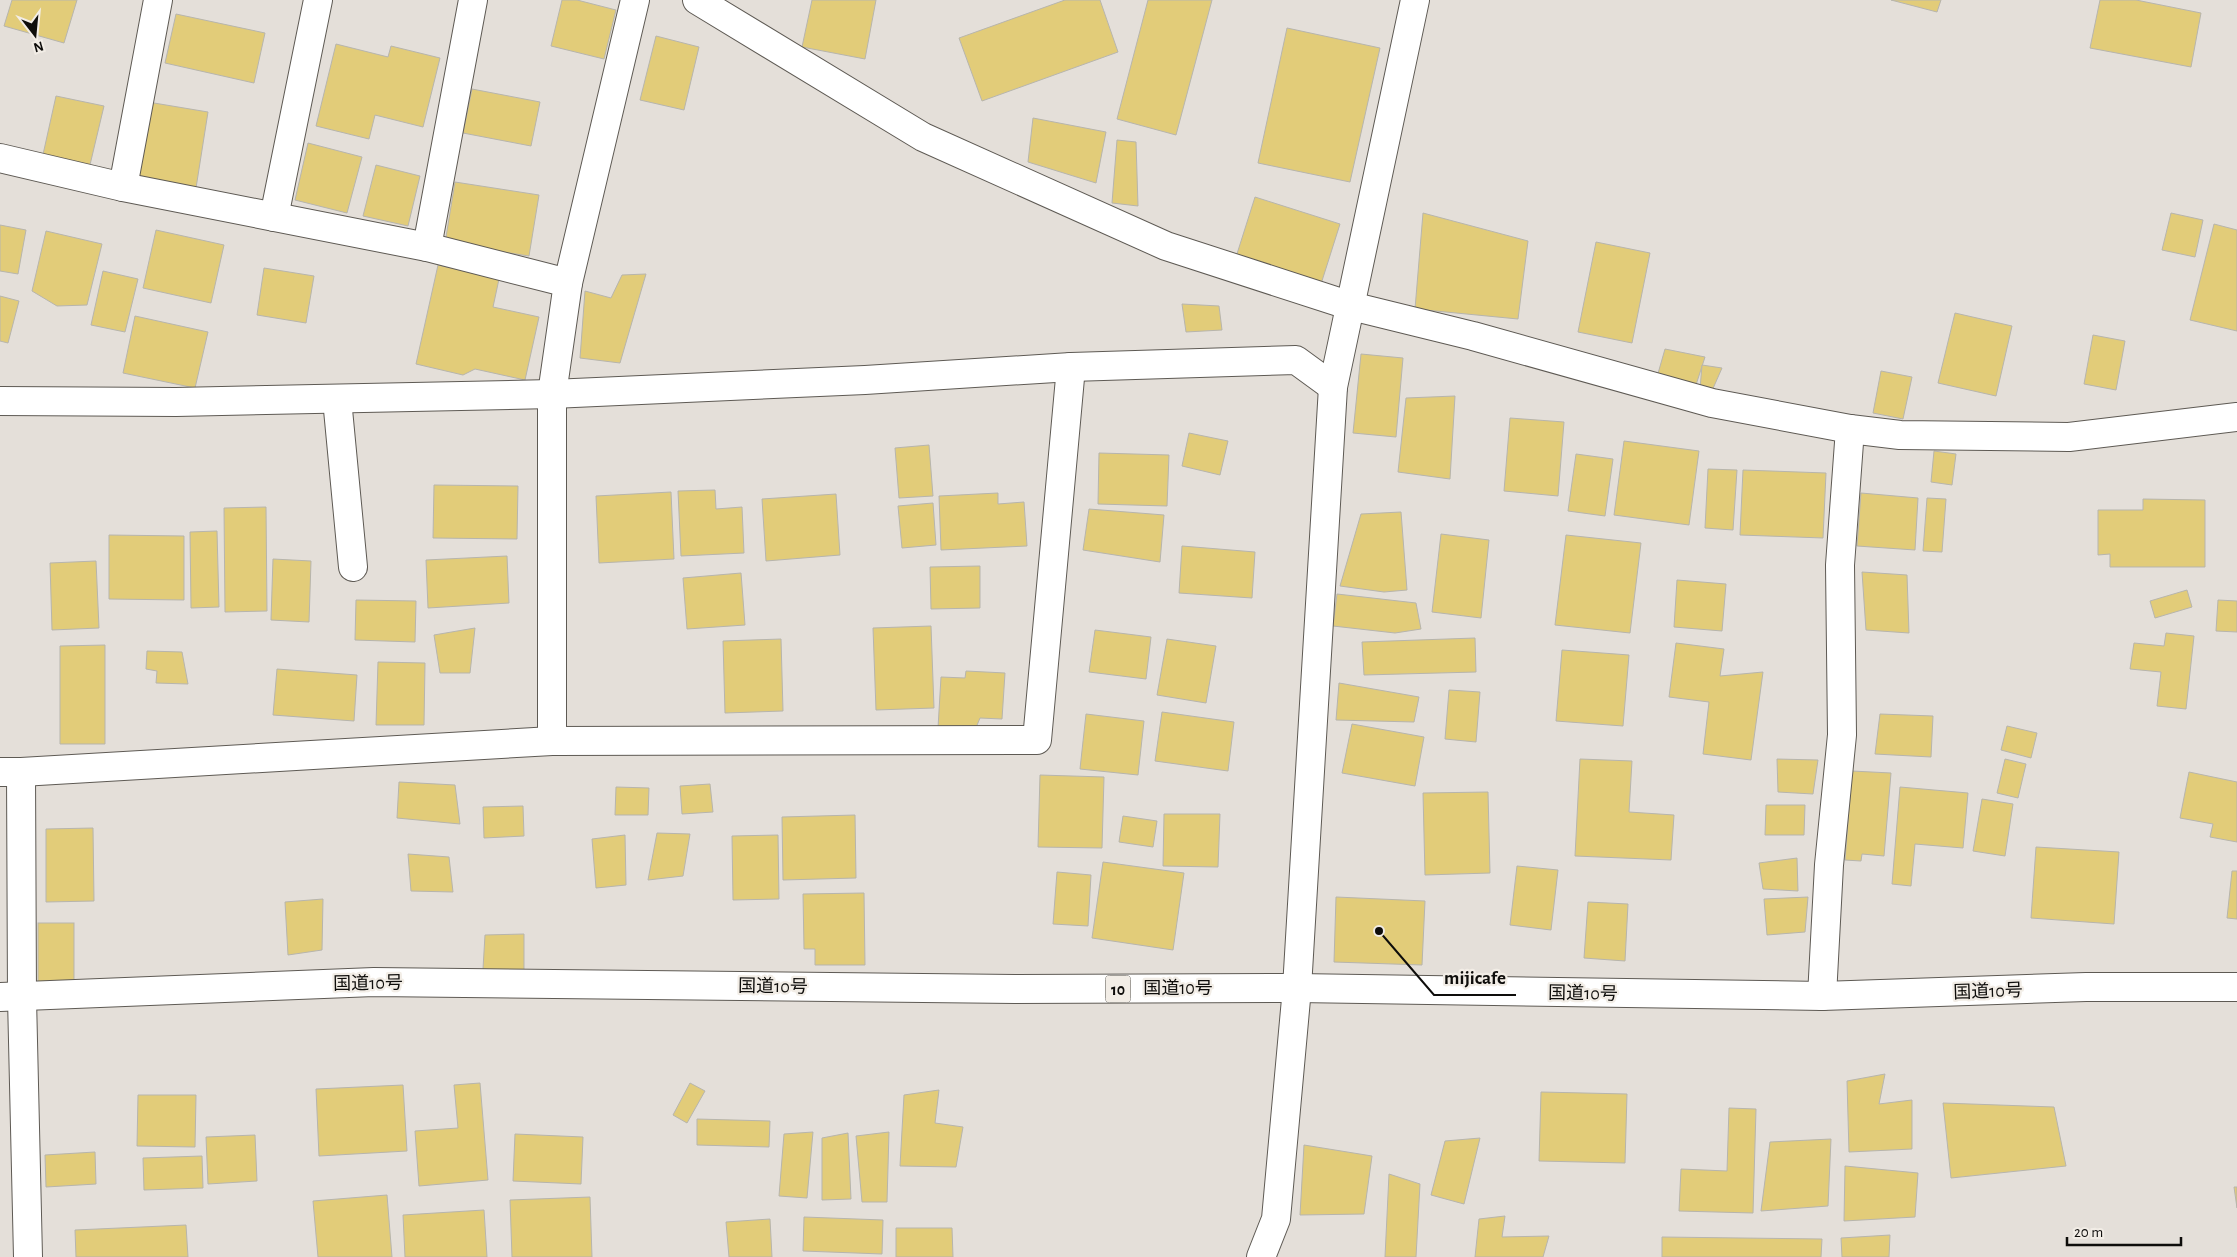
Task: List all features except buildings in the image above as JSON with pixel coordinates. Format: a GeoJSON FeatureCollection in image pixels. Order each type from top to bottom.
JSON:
{"type":"FeatureCollection","features":[{"type":"Feature","properties":{"kind":"main road"},"geometry":{"type":"LineString","coordinates":[[123,188],[158,0]]}},
{"type":"Feature","properties":{"kind":"main road"},"geometry":{"type":"LineString","coordinates":[[274,216],[318,0]]}},
{"type":"Feature","properties":{"kind":"main road"},"geometry":{"type":"LineString","coordinates":[[427,246],[473,0]]}},
{"type":"Feature","properties":{"kind":"main road"},"geometry":{"type":"LineString","coordinates":[[552,741],[552,394],[568,283],[635,0]]}},
{"type":"Feature","properties":{"kind":"main road"},"geometry":{"type":"LineString","coordinates":[[697,0],[923,137],[1166,246],[1351,306],[1473,336],[1712,404],[1850,429],[1900,435],[2069,437],[2237,417]]}},
{"type":"Feature","properties":{"kind":"main road"},"geometry":{"type":"LineString","coordinates":[[1261,1257],[1276,1219],[1297,988],[1333,387],[1415,0]]}},
{"type":"Feature","properties":{"kind":"main road"},"geometry":{"type":"LineString","coordinates":[[0,158],[123,188],[427,246],[568,283]]}},
{"type":"Feature","properties":{"kind":"main road"},"geometry":{"type":"LineString","coordinates":[[0,401],[176,402],[552,394],[865,380],[1071,367],[1296,360],[1333,387]]}},
{"type":"Feature","properties":{"kind":"main road"},"geometry":{"type":"LineString","coordinates":[[28,1257],[11,997],[10,772],[552,741],[1037,740],[1071,367]]}},
{"type":"Feature","properties":{"kind":"main road"},"geometry":{"type":"LineString","coordinates":[[337,399],[353,566]]}},
{"type":"Feature","properties":{"kind":"main road"},"geometry":{"type":"LineString","coordinates":[[1822,996],[1829,865],[1842,736],[1840,565],[1850,429]]}},
{"type":"Feature","properties":{"kind":"main road","name":"国道10号"},"geometry":{"type":"LineString","coordinates":[[11,997],[374,982],[1015,989],[1297,988],[1822,996],[2086,987],[2237,987]]}},
{"type":"Feature","properties":{"kind":"place","name":"mijicafe"},"geometry":{"type":"Point","coordinates":[1379,931]}}]}
